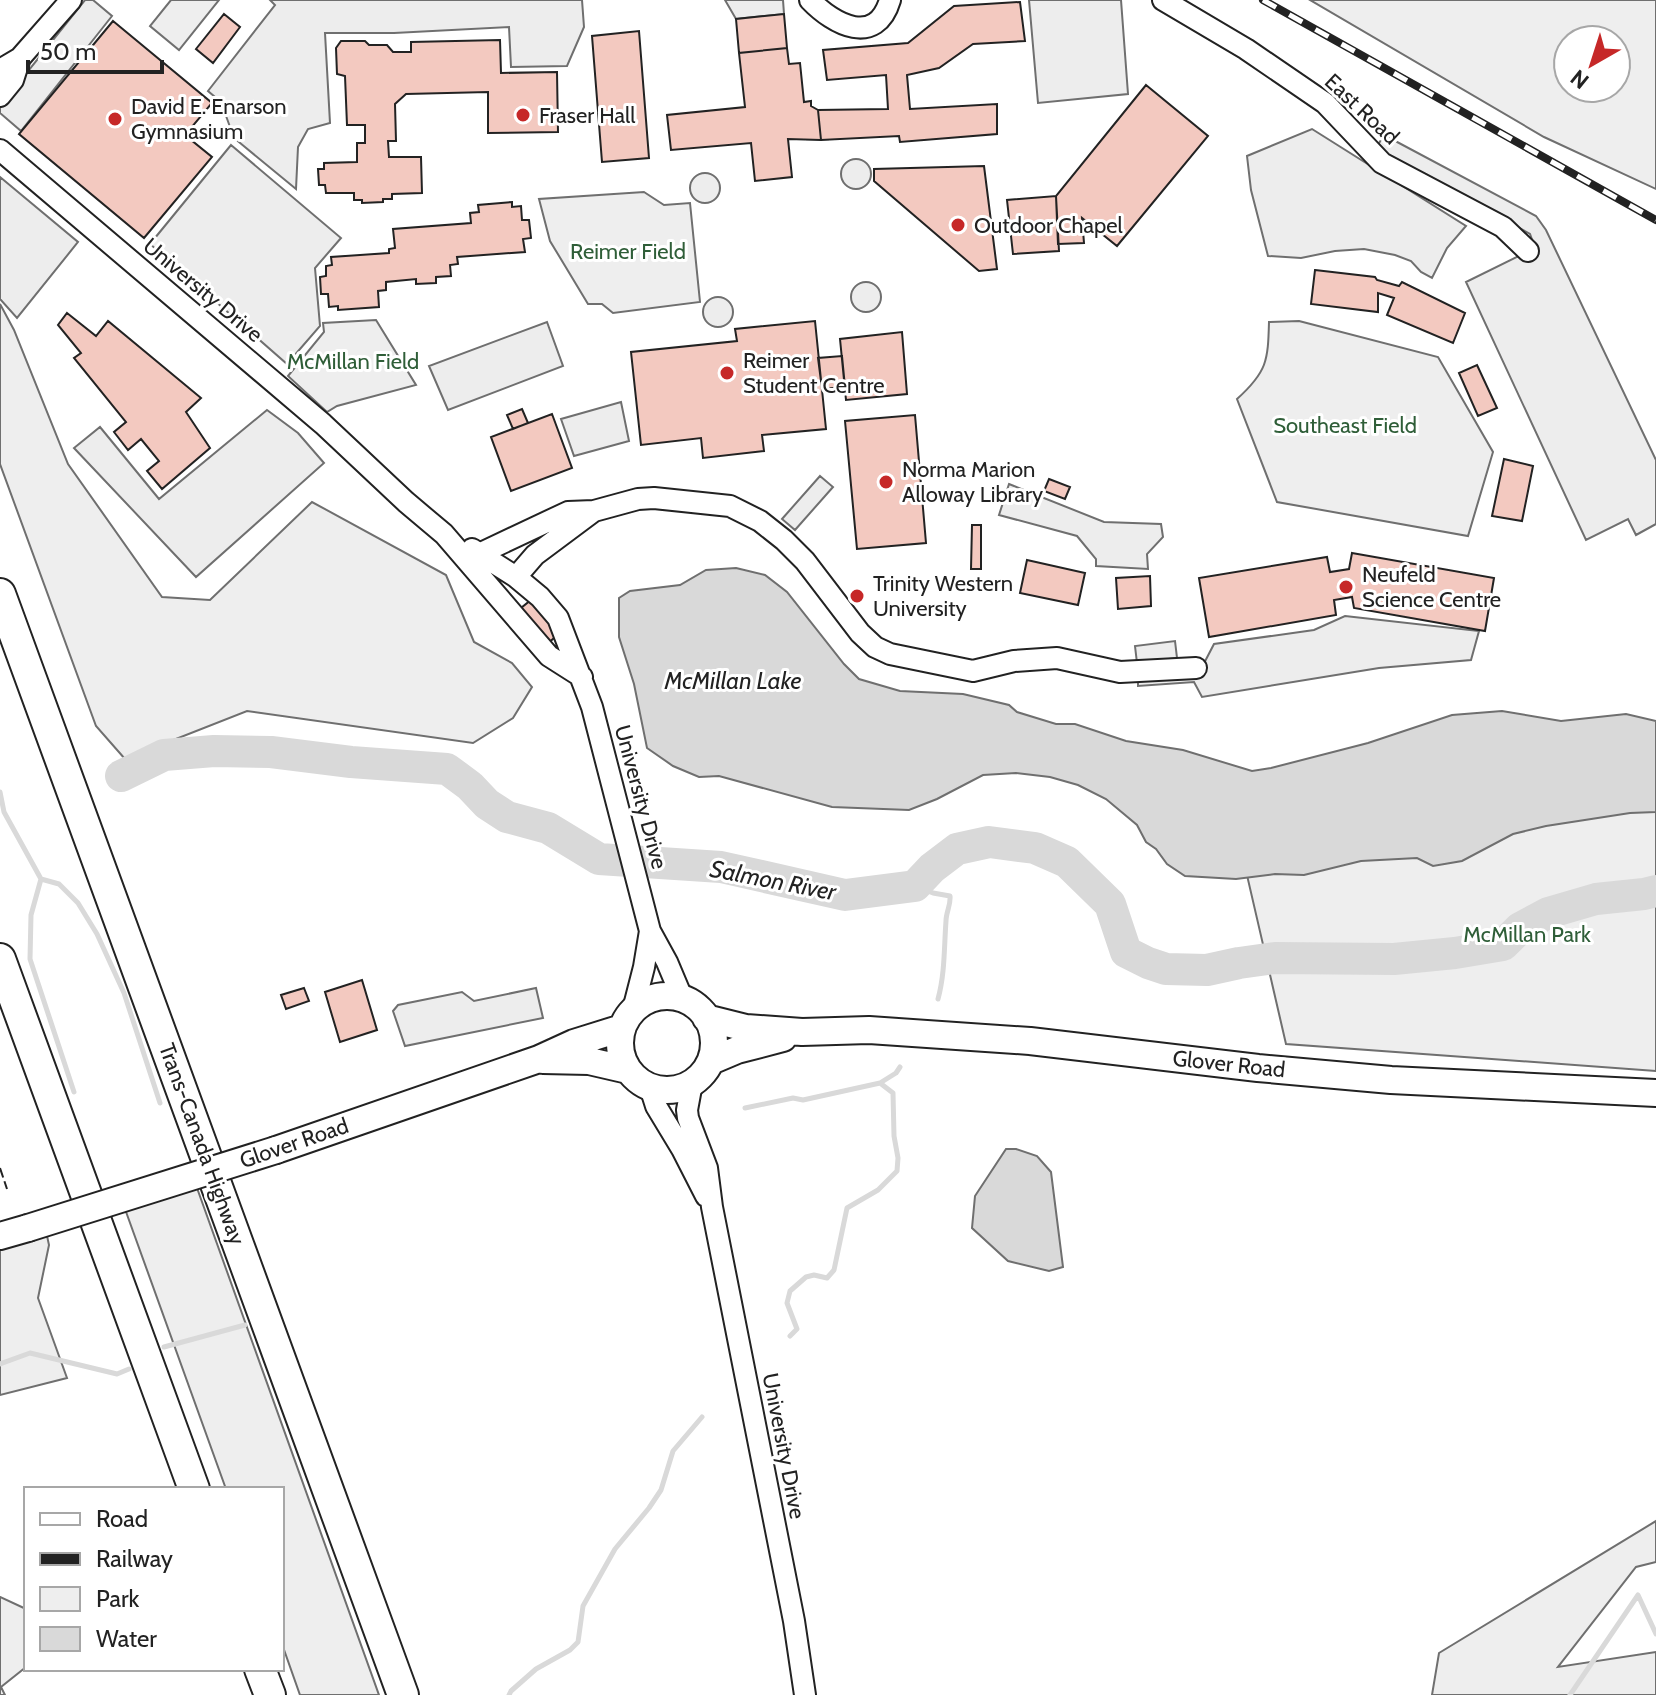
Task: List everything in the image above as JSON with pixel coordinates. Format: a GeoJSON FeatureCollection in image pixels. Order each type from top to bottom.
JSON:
{"type":"FeatureCollection","features":[{"type":"Feature","properties":{"kind":"highway","name":"Trans-Canada Highway"},"geometry":{"type":"LineString","coordinates":[[0,594],[403,1695]]}},
{"type":"Feature","properties":{"kind":"highway"},"geometry":{"type":"LineString","coordinates":[[0,959],[193,1487]]}},
{"type":"Feature","properties":{"kind":"highway"},"geometry":{"type":"LineString","coordinates":[[261,1671],[270,1695]]}},
{"type":"Feature","properties":{"kind":"main road"},"geometry":{"type":"LineString","coordinates":[[670,997],[683,1000],[700,1010],[706,1018],[714,1039],[711,1061],[692,1083],[679,1089],[664,1090],[650,1087],[628,1070],[620,1043],[628,1019],[644,1002],[670,997]]}},
{"type":"Feature","properties":{"kind":"main road","name":"Glover Road"},"geometry":{"type":"LineString","coordinates":[[706,1018],[746,1028],[802,1032],[869,1030],[1030,1041],[1391,1080],[1656,1093]]}},
{"type":"Feature","properties":{"kind":"main road","name":"Glover Road"},"geometry":{"type":"LineString","coordinates":[[0,1236],[276,1150],[539,1059],[628,1019]]}},
{"type":"Feature","properties":{"kind":"main road","name":"Glover Road"},"geometry":{"type":"LineString","coordinates":[[711,1061],[737,1050],[802,1032]]}},
{"type":"Feature","properties":{"kind":"main road","name":"Glover Road"},"geometry":{"type":"LineString","coordinates":[[539,1059],[589,1061],[628,1070]]}},
{"type":"Feature","properties":{"kind":"street"},"geometry":{"type":"LineString","coordinates":[[0,70],[20,58],[71,0]]}},
{"type":"Feature","properties":{"kind":"street"},"geometry":{"type":"LineString","coordinates":[[810,0],[839,22],[860,29],[876,23],[890,0]]}},
{"type":"Feature","properties":{"kind":"street","name":"East Road"},"geometry":{"type":"LineString","coordinates":[[1163,0],[1246,49],[1325,103],[1382,163],[1503,227],[1528,251]]}},
{"type":"Feature","properties":{"kind":"street"},"geometry":{"type":"LineString","coordinates":[[0,96],[13,80],[20,58]]}},
{"type":"Feature","properties":{"kind":"street","name":"University Drive"},"geometry":{"type":"LineString","coordinates":[[0,150],[323,424],[444,534],[549,656],[582,677]]}},
{"type":"Feature","properties":{"kind":"street"},"geometry":{"type":"LineString","coordinates":[[481,553],[568,512],[594,511],[638,499],[654,498],[730,506],[760,521],[784,540],[805,561],[860,633],[875,647],[890,654],[973,671],[1014,661],[1057,658],[1120,672],[1196,668]]}},
{"type":"Feature","properties":{"kind":"street"},"geometry":{"type":"LineString","coordinates":[[516,577],[535,555],[594,511]]}},
{"type":"Feature","properties":{"kind":"street","name":"University Drive"},"geometry":{"type":"LineString","coordinates":[[444,534],[481,553],[516,577],[540,597],[558,618],[592,707],[649,927],[683,1000]]}},
{"type":"Feature","properties":{"kind":"street","name":"University Drive"},"geometry":{"type":"LineString","coordinates":[[628,1019],[644,967],[649,927]]}},
{"type":"Feature","properties":{"kind":"street","name":"University Drive"},"geometry":{"type":"LineString","coordinates":[[692,1083],[687,1110],[707,1168],[712,1207],[794,1621],[805,1695]]}},
{"type":"Feature","properties":{"kind":"street","name":"University Drive"},"geometry":{"type":"LineString","coordinates":[[650,1087],[656,1106],[712,1207]]}},
{"type":"Feature","properties":{"kind":"green space"},"geometry":{"type":"Polygon","coordinates":[[[171,0],[219,0],[179,50],[150,26],[171,0]]]}},
{"type":"Feature","properties":{"kind":"green space"},"geometry":{"type":"Polygon","coordinates":[[[1310,0],[1656,0],[1656,189],[1544,137],[1310,0]]]}},
{"type":"Feature","properties":{"kind":"green space","name":"Reimer Field"},"geometry":{"type":"Polygon","coordinates":[[[644,192],[664,205],[690,203],[700,302],[613,313],[602,304],[588,304],[550,241],[539,199],[644,192]]]}},
{"type":"Feature","properties":{"kind":"green space"},"geometry":{"type":"Polygon","coordinates":[[[0,304],[14,330],[68,464],[162,597],[210,600],[312,502],[446,575],[474,642],[512,663],[532,687],[513,718],[473,743],[247,711],[125,759],[96,726],[0,464],[0,304]]]}},
{"type":"Feature","properties":{"kind":"green space","name":"McMillan Field"},"geometry":{"type":"Polygon","coordinates":[[[376,320],[416,385],[337,406],[327,412],[288,376],[324,332],[323,323],[376,320]]]}},
{"type":"Feature","properties":{"kind":"green space","name":"Southeast Field"},"geometry":{"type":"Polygon","coordinates":[[[1299,321],[1438,357],[1493,452],[1468,536],[1277,502],[1237,399],[1255,381],[1264,365],[1269,322],[1299,321]]]}},
{"type":"Feature","properties":{"kind":"green space","name":"McMillan Park"},"geometry":{"type":"Polygon","coordinates":[[[1656,793],[1656,1071],[1286,1044],[1237,832],[1656,793]]]}},
{"type":"Feature","properties":{"kind":"green space"},"geometry":{"type":"Polygon","coordinates":[[[197,1188],[379,1695],[300,1695],[284,1650],[284,1487],[225,1487],[125,1209],[197,1188]]]}},
{"type":"Feature","properties":{"kind":"green space"},"geometry":{"type":"Polygon","coordinates":[[[44,1222],[49,1245],[38,1298],[67,1378],[0,1395],[0,1237],[44,1222]]]}},
{"type":"Feature","properties":{"kind":"green space"},"geometry":{"type":"Polygon","coordinates":[[[1656,1521],[1656,1562],[1636,1567],[1558,1667],[1656,1652],[1656,1695],[1432,1695],[1439,1653],[1656,1521]]]}},
{"type":"Feature","properties":{"kind":"green space"},"geometry":{"type":"Polygon","coordinates":[[[0,1597],[24,1608],[24,1669],[1,1687],[5,1695],[0,1695],[0,1597]]]}},
{"type":"Feature","properties":{"kind":"shaded area"},"geometry":{"type":"Polygon","coordinates":[[[85,0],[93,0],[112,16],[21,131],[0,113],[0,106],[85,0]]]}},
{"type":"Feature","properties":{"kind":"shaded area"},"geometry":{"type":"Polygon","coordinates":[[[270,0],[582,0],[584,27],[567,66],[511,67],[509,27],[325,33],[330,123],[308,129],[298,147],[296,189],[234,138],[221,102],[208,91],[275,5],[270,0]]]}},
{"type":"Feature","properties":{"kind":"shaded area"},"geometry":{"type":"Polygon","coordinates":[[[725,0],[783,0],[784,14],[736,19],[725,0]]]}},
{"type":"Feature","properties":{"kind":"shaded area"},"geometry":{"type":"Polygon","coordinates":[[[1029,0],[1121,0],[1128,94],[1038,103],[1029,0]]]}},
{"type":"Feature","properties":{"kind":"shaded area"},"geometry":{"type":"Polygon","coordinates":[[[1312,129],[1466,226],[1447,248],[1432,278],[1411,261],[1364,249],[1301,258],[1268,256],[1251,190],[1247,156],[1312,129]]]}},
{"type":"Feature","properties":{"kind":"shaded area"},"geometry":{"type":"Polygon","coordinates":[[[1384,135],[1536,216],[1546,230],[1656,460],[1656,524],[1636,535],[1628,519],[1586,540],[1466,282],[1535,248],[1530,234],[1376,148],[1384,135]]]}},
{"type":"Feature","properties":{"kind":"shaded area"},"geometry":{"type":"Polygon","coordinates":[[[231,145],[341,238],[315,268],[320,326],[287,364],[150,244],[231,145]]]}},
{"type":"Feature","properties":{"kind":"shaded area"},"geometry":{"type":"Polygon","coordinates":[[[856,159],[867,163],[871,174],[867,185],[856,189],[845,185],[841,174],[845,163],[856,159]]]}},
{"type":"Feature","properties":{"kind":"shaded area"},"geometry":{"type":"Polygon","coordinates":[[[705,173],[716,177],[720,188],[716,199],[705,203],[694,199],[690,188],[694,177],[705,173]]]}},
{"type":"Feature","properties":{"kind":"shaded area"},"geometry":{"type":"Polygon","coordinates":[[[0,177],[78,242],[17,318],[0,299],[0,177]]]}},
{"type":"Feature","properties":{"kind":"shaded area"},"geometry":{"type":"Polygon","coordinates":[[[866,282],[877,286],[881,297],[877,308],[866,312],[855,308],[851,297],[855,286],[866,282]]]}},
{"type":"Feature","properties":{"kind":"shaded area"},"geometry":{"type":"Polygon","coordinates":[[[718,297],[729,301],[733,312],[729,323],[718,327],[707,323],[703,312],[707,301],[718,297]]]}},
{"type":"Feature","properties":{"kind":"shaded area"},"geometry":{"type":"Polygon","coordinates":[[[547,322],[563,366],[448,410],[429,366],[547,322]]]}},
{"type":"Feature","properties":{"kind":"shaded area"},"geometry":{"type":"Polygon","coordinates":[[[621,402],[629,441],[574,456],[561,419],[621,402]]]}},
{"type":"Feature","properties":{"kind":"shaded area"},"geometry":{"type":"Polygon","coordinates":[[[267,410],[298,433],[324,463],[196,577],[74,448],[100,427],[159,499],[267,410]]]}},
{"type":"Feature","properties":{"kind":"shaded area"},"geometry":{"type":"Polygon","coordinates":[[[820,476],[833,487],[795,530],[782,519],[820,476]]]}},
{"type":"Feature","properties":{"kind":"shaded area"},"geometry":{"type":"Polygon","coordinates":[[[1009,484],[1104,522],[1161,524],[1163,537],[1147,554],[1148,569],[1096,566],[1096,559],[1077,536],[999,515],[1009,484]]]}},
{"type":"Feature","properties":{"kind":"shaded area"},"geometry":{"type":"Polygon","coordinates":[[[1345,616],[1479,631],[1471,660],[1379,668],[1202,697],[1194,682],[1138,686],[1138,677],[1200,671],[1214,644],[1314,630],[1345,616]]]}},
{"type":"Feature","properties":{"kind":"shaded area"},"geometry":{"type":"Polygon","coordinates":[[[1175,641],[1177,658],[1137,663],[1135,646],[1175,641]]]}},
{"type":"Feature","properties":{"kind":"shaded area"},"geometry":{"type":"Polygon","coordinates":[[[536,988],[543,1018],[405,1046],[393,1011],[398,1005],[462,992],[474,1001],[536,988]]]}},
{"type":"Feature","properties":{"kind":"water","name":"McMillan Lake"},"geometry":{"type":"Polygon","coordinates":[[[736,568],[765,575],[787,592],[859,679],[900,691],[963,694],[1009,705],[1017,712],[1056,724],[1075,724],[1126,741],[1183,750],[1252,771],[1368,743],[1452,715],[1502,711],[1561,721],[1626,714],[1656,721],[1656,812],[1546,826],[1513,834],[1462,861],[1433,866],[1417,858],[1361,861],[1304,875],[1275,874],[1236,879],[1185,876],[1167,864],[1156,849],[1146,842],[1137,825],[1106,799],[1078,785],[1050,777],[1016,773],[983,775],[909,810],[832,807],[719,776],[699,777],[673,766],[647,748],[634,684],[619,637],[619,598],[630,591],[680,585],[706,570],[736,568]]]}},
{"type":"Feature","properties":{"kind":"water"},"geometry":{"type":"Polygon","coordinates":[[[1006,1149],[1037,1156],[1051,1172],[1063,1267],[1049,1271],[1008,1261],[972,1228],[975,1196],[1006,1149]]]}},
{"type":"Feature","properties":{"kind":"building"},"geometry":{"type":"Polygon","coordinates":[[[1020,2],[1025,41],[973,44],[939,68],[907,75],[910,109],[997,104],[997,134],[900,142],[899,136],[821,140],[818,110],[888,109],[886,75],[827,80],[823,50],[908,43],[954,6],[1020,2]]]}},
{"type":"Feature","properties":{"kind":"building"},"geometry":{"type":"Polygon","coordinates":[[[224,14],[240,27],[213,63],[196,49],[224,14]]]}},
{"type":"Feature","properties":{"kind":"building"},"geometry":{"type":"Polygon","coordinates":[[[784,14],[787,48],[739,53],[736,19],[784,14]]]}},
{"type":"Feature","properties":{"kind":"building","name":"David E. Enarson Gymnasium"},"geometry":{"type":"Polygon","coordinates":[[[113,21],[212,103],[185,135],[212,157],[144,238],[19,134],[113,21]]]}},
{"type":"Feature","properties":{"kind":"building"},"geometry":{"type":"Polygon","coordinates":[[[639,31],[649,158],[602,162],[592,36],[639,31]]]}},
{"type":"Feature","properties":{"kind":"building","name":"Fraser Hall"},"geometry":{"type":"Polygon","coordinates":[[[500,40],[501,73],[557,72],[558,132],[488,133],[488,92],[406,94],[395,104],[396,141],[388,141],[389,157],[421,157],[422,193],[392,194],[392,199],[383,199],[383,202],[362,203],[362,200],[354,200],[354,193],[326,193],[325,185],[319,185],[318,169],[324,169],[324,163],[357,162],[357,143],[365,143],[365,125],[347,125],[345,76],[337,74],[336,48],[341,41],[365,41],[369,45],[387,45],[393,52],[411,52],[411,42],[500,40]]]}},
{"type":"Feature","properties":{"kind":"building"},"geometry":{"type":"Polygon","coordinates":[[[787,48],[789,64],[800,63],[804,102],[811,101],[811,106],[818,110],[821,140],[788,139],[792,177],[755,181],[751,143],[671,150],[667,115],[745,107],[739,53],[787,48]]]}},
{"type":"Feature","properties":{"kind":"building"},"geometry":{"type":"Polygon","coordinates":[[[1146,85],[1208,136],[1117,246],[1082,218],[1084,243],[1058,244],[1056,196],[1146,85]]]}},
{"type":"Feature","properties":{"kind":"building","name":"Outdoor Chapel"},"geometry":{"type":"Polygon","coordinates":[[[984,166],[997,269],[979,271],[874,181],[874,169],[984,166]]]}},
{"type":"Feature","properties":{"kind":"building"},"geometry":{"type":"Polygon","coordinates":[[[1056,196],[1059,251],[1013,254],[1007,200],[1056,196]]]}},
{"type":"Feature","properties":{"kind":"building"},"geometry":{"type":"Polygon","coordinates":[[[512,202],[512,207],[521,206],[522,220],[529,220],[531,238],[523,239],[525,252],[457,257],[458,264],[450,265],[451,276],[436,277],[436,283],[416,284],[416,279],[386,282],[386,290],[378,291],[379,307],[338,310],[338,306],[329,307],[328,294],[321,294],[320,277],[326,276],[326,266],[332,265],[331,257],[389,253],[389,249],[395,248],[393,229],[471,223],[470,213],[479,212],[478,205],[512,202]]]}},
{"type":"Feature","properties":{"kind":"building"},"geometry":{"type":"Polygon","coordinates":[[[1315,270],[1375,277],[1399,286],[1402,282],[1465,313],[1453,343],[1387,315],[1394,298],[1378,293],[1378,312],[1311,304],[1315,270]]]}},
{"type":"Feature","properties":{"kind":"building"},"geometry":{"type":"Polygon","coordinates":[[[67,313],[96,336],[108,321],[201,398],[186,412],[210,448],[162,489],[147,471],[159,461],[141,439],[128,450],[114,432],[126,422],[74,358],[81,353],[58,325],[67,313]]]}},
{"type":"Feature","properties":{"kind":"building","name":"Reimer Student Centre"},"geometry":{"type":"Polygon","coordinates":[[[815,321],[826,429],[762,435],[764,451],[703,458],[701,438],[641,445],[631,352],[737,341],[735,329],[815,321]]]}},
{"type":"Feature","properties":{"kind":"building"},"geometry":{"type":"Polygon","coordinates":[[[902,332],[907,394],[846,400],[840,339],[902,332]]]}},
{"type":"Feature","properties":{"kind":"building"},"geometry":{"type":"Polygon","coordinates":[[[842,356],[845,387],[822,389],[818,358],[842,356]]]}},
{"type":"Feature","properties":{"kind":"building"},"geometry":{"type":"Polygon","coordinates":[[[1477,365],[1497,408],[1478,416],[1459,373],[1477,365]]]}},
{"type":"Feature","properties":{"kind":"building"},"geometry":{"type":"Polygon","coordinates":[[[522,409],[528,423],[513,429],[507,415],[522,409]]]}},
{"type":"Feature","properties":{"kind":"building"},"geometry":{"type":"Polygon","coordinates":[[[552,414],[572,468],[511,491],[491,437],[552,414]]]}},
{"type":"Feature","properties":{"kind":"building","name":"Norma Marion Alloway Library"},"geometry":{"type":"Polygon","coordinates":[[[915,415],[926,543],[857,549],[845,421],[915,415]]]}},
{"type":"Feature","properties":{"kind":"building"},"geometry":{"type":"Polygon","coordinates":[[[1504,459],[1533,466],[1522,521],[1492,516],[1504,459]]]}},
{"type":"Feature","properties":{"kind":"building"},"geometry":{"type":"Polygon","coordinates":[[[1049,479],[1070,487],[1065,499],[1044,491],[1049,479]]]}},
{"type":"Feature","properties":{"kind":"building"},"geometry":{"type":"Polygon","coordinates":[[[972,525],[981,525],[981,569],[971,569],[972,525]]]}},
{"type":"Feature","properties":{"kind":"building","name":"Neufeld Science Centre"},"geometry":{"type":"Polygon","coordinates":[[[1352,553],[1494,578],[1485,631],[1354,608],[1352,597],[1334,600],[1336,615],[1209,637],[1199,578],[1327,557],[1330,572],[1349,569],[1352,553]]]}},
{"type":"Feature","properties":{"kind":"building"},"geometry":{"type":"Polygon","coordinates":[[[1027,560],[1085,573],[1078,605],[1020,593],[1027,560]]]}},
{"type":"Feature","properties":{"kind":"building"},"geometry":{"type":"Polygon","coordinates":[[[1150,576],[1151,606],[1118,609],[1116,578],[1150,576]]]}},
{"type":"Feature","properties":{"kind":"building"},"geometry":{"type":"Polygon","coordinates":[[[531,600],[559,634],[548,643],[521,608],[531,600]]]}},
{"type":"Feature","properties":{"kind":"building"},"geometry":{"type":"Polygon","coordinates":[[[362,980],[377,1030],[340,1042],[325,992],[362,980]]]}},
{"type":"Feature","properties":{"kind":"building"},"geometry":{"type":"Polygon","coordinates":[[[304,988],[309,1001],[286,1009],[281,995],[304,988]]]}},
{"type":"Feature","properties":{"kind":"waterway","name":"Salmon River"},"geometry":{"type":"LineString","coordinates":[[121,776],[164,755],[214,751],[271,752],[447,769],[507,817],[548,828],[599,859],[721,867],[845,895],[915,886],[957,849],[989,842],[1035,848],[1067,862],[1110,904],[1126,952],[1166,969],[1207,970],[1275,958],[1394,959],[1455,953],[1503,945],[1520,928],[1548,913],[1596,899],[1656,891]]}},
{"type":"Feature","properties":{"kind":"waterway"},"geometry":{"type":"LineString","coordinates":[[0,792],[4,812],[41,879],[59,884],[78,903],[97,934],[124,993],[160,1103]]}},
{"type":"Feature","properties":{"kind":"waterway"},"geometry":{"type":"LineString","coordinates":[[41,879],[31,915],[30,959],[74,1092]]}},
{"type":"Feature","properties":{"kind":"waterway"},"geometry":{"type":"LineString","coordinates":[[915,886],[950,896],[938,999]]}},
{"type":"Feature","properties":{"kind":"waterway"},"geometry":{"type":"LineString","coordinates":[[790,1336],[797,1329],[787,1303],[790,1291],[806,1277],[827,1278],[834,1270],[847,1208],[878,1190],[897,1171],[893,1093],[880,1083],[900,1067]]}},
{"type":"Feature","properties":{"kind":"waterway"},"geometry":{"type":"LineString","coordinates":[[745,1108],[793,1098],[803,1100],[880,1083]]}},
{"type":"Feature","properties":{"kind":"waterway"},"geometry":{"type":"LineString","coordinates":[[164,1347],[245,1325]]}},
{"type":"Feature","properties":{"kind":"waterway"},"geometry":{"type":"LineString","coordinates":[[0,1364],[30,1353],[117,1374],[129,1369]]}},
{"type":"Feature","properties":{"kind":"waterway"},"geometry":{"type":"LineString","coordinates":[[509,1695],[536,1669],[570,1650],[578,1642],[583,1606],[615,1549],[661,1490],[673,1451],[702,1417]]}},
{"type":"Feature","properties":{"kind":"waterway"},"geometry":{"type":"LineString","coordinates":[[1570,1695],[1638,1595],[1656,1634]]}},
{"type":"Feature","properties":{"kind":"railway"},"geometry":{"type":"LineString","coordinates":[[1263,0],[1656,220]]}},
{"type":"Feature","properties":{"kind":"fence"},"geometry":{"type":"LineString","coordinates":[[0,1168],[7,1189]]}},
{"type":"Feature","properties":{"kind":"place","name":"Fraser Hall"},"geometry":{"type":"Point","coordinates":[523,115]}},
{"type":"Feature","properties":{"kind":"place","name":"David E. Enarson Gymnasium"},"geometry":{"type":"Point","coordinates":[115,119]}},
{"type":"Feature","properties":{"kind":"place","name":"Outdoor Chapel"},"geometry":{"type":"Point","coordinates":[958,225]}},
{"type":"Feature","properties":{"kind":"place","name":"Reimer Student Centre"},"geometry":{"type":"Point","coordinates":[727,373]}},
{"type":"Feature","properties":{"kind":"place","name":"Norma Marion Alloway Library"},"geometry":{"type":"Point","coordinates":[886,482]}},
{"type":"Feature","properties":{"kind":"place","name":"Neufeld Science Centre"},"geometry":{"type":"Point","coordinates":[1346,587]}},
{"type":"Feature","properties":{"kind":"place","name":"Trinity Western University"},"geometry":{"type":"Point","coordinates":[857,596]}}]}
